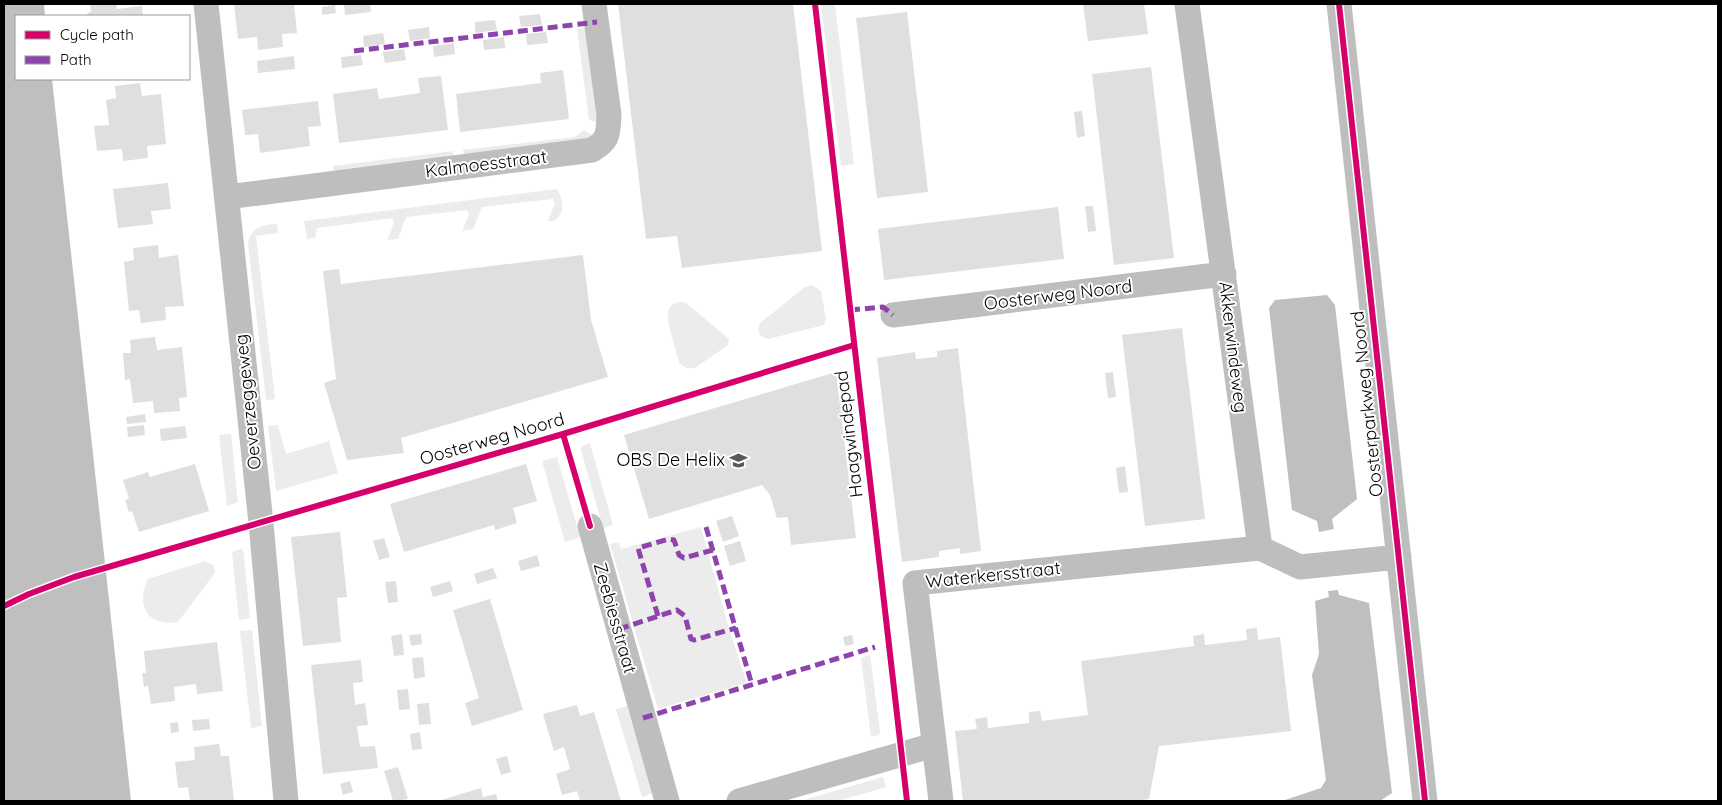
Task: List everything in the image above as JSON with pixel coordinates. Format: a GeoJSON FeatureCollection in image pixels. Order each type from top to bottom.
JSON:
{"type":"FeatureCollection","features":[{"type":"Feature","properties":{"kind":"street","name":"Oeverzeggeweg"},"geometry":{"type":"LineString","coordinates":[[206,4],[261,523],[286,801]]}},
{"type":"Feature","properties":{"kind":"street","name":"Kalmoesstraat"},"geometry":{"type":"LineString","coordinates":[[227,197],[592,150],[602,143],[608,132],[609,115],[594,4]]}},
{"type":"Feature","properties":{"kind":"street","name":"Akkerwindeweg"},"geometry":{"type":"LineString","coordinates":[[1187,4],[1260,548]]}},
{"type":"Feature","properties":{"kind":"street","name":"Oosterparkweg Noord"},"geometry":{"type":"LineString","coordinates":[[1339,4],[1425,801]]}},
{"type":"Feature","properties":{"kind":"street","name":"Oosterweg Noord"},"geometry":{"type":"LineString","coordinates":[[893,315],[1224,274]]}},
{"type":"Feature","properties":{"kind":"street","name":"Zeebiesstraat"},"geometry":{"type":"LineString","coordinates":[[590,526],[667,801]]}},
{"type":"Feature","properties":{"kind":"street"},"geometry":{"type":"LineString","coordinates":[[1260,548],[1300,567],[1399,557]]}},
{"type":"Feature","properties":{"kind":"street","name":"Waterkersstraat"},"geometry":{"type":"LineString","coordinates":[[942,801],[915,583],[1260,548]]}},
{"type":"Feature","properties":{"kind":"street"},"geometry":{"type":"LineString","coordinates":[[739,801],[934,745]]}},
{"type":"Feature","properties":{"kind":"shaded area"},"geometry":{"type":"Polygon","coordinates":[[[4,4],[44,4],[45,15],[15,15],[15,80],[52,80],[131,801],[4,801],[4,4]]]}},
{"type":"Feature","properties":{"kind":"shaded area"},"geometry":{"type":"Polygon","coordinates":[[[821,4],[835,4],[854,164],[841,166],[821,4]]]}},
{"type":"Feature","properties":{"kind":"shaded area"},"geometry":{"type":"Polygon","coordinates":[[[587,28],[599,123],[589,120],[577,29],[587,28]]]}},
{"type":"Feature","properties":{"kind":"shaded area"},"geometry":{"type":"Polygon","coordinates":[[[584,130],[594,136],[587,143],[465,161],[463,150],[575,137],[584,130]]]}},
{"type":"Feature","properties":{"kind":"shaded area"},"geometry":{"type":"Polygon","coordinates":[[[453,151],[454,161],[334,176],[333,166],[453,151]]]}},
{"type":"Feature","properties":{"kind":"shaded area"},"geometry":{"type":"Polygon","coordinates":[[[557,189],[561,198],[562,210],[554,221],[548,221],[555,203],[553,199],[482,207],[473,229],[462,231],[469,215],[467,210],[406,217],[398,239],[387,240],[394,223],[392,218],[317,228],[315,238],[307,239],[304,221],[557,189]]]}},
{"type":"Feature","properties":{"kind":"shaded area"},"geometry":{"type":"Polygon","coordinates":[[[277,224],[278,233],[256,236],[275,399],[266,400],[248,243],[252,233],[258,228],[277,224]]]}},
{"type":"Feature","properties":{"kind":"shaded area"},"geometry":{"type":"Polygon","coordinates":[[[812,285],[821,291],[826,319],[824,325],[768,339],[761,336],[758,330],[760,323],[805,287],[812,285]]]}},
{"type":"Feature","properties":{"kind":"shaded area"},"geometry":{"type":"Polygon","coordinates":[[[1327,295],[1335,305],[1357,499],[1332,519],[1334,529],[1319,532],[1317,521],[1292,510],[1269,308],[1275,300],[1327,295]]]}},
{"type":"Feature","properties":{"kind":"shaded area"},"geometry":{"type":"Polygon","coordinates":[[[675,303],[686,303],[729,339],[728,345],[695,368],[687,368],[679,363],[669,322],[668,312],[670,307],[675,303]]]}},
{"type":"Feature","properties":{"kind":"shaded area"},"geometry":{"type":"Polygon","coordinates":[[[278,425],[286,454],[329,441],[338,473],[276,491],[268,426],[278,425]]]}},
{"type":"Feature","properties":{"kind":"shaded area"},"geometry":{"type":"Polygon","coordinates":[[[231,434],[238,502],[227,506],[219,435],[231,434]]]}},
{"type":"Feature","properties":{"kind":"shaded area"},"geometry":{"type":"Polygon","coordinates":[[[590,443],[613,525],[603,528],[581,450],[582,446],[590,443]]]}},
{"type":"Feature","properties":{"kind":"shaded area"},"geometry":{"type":"Polygon","coordinates":[[[557,457],[580,537],[565,542],[542,461],[557,457]]]}},
{"type":"Feature","properties":{"kind":"shaded area"},"geometry":{"type":"Polygon","coordinates":[[[701,527],[730,632],[747,683],[658,709],[610,544],[619,542],[621,549],[701,527]]]}},
{"type":"Feature","properties":{"kind":"shaded area"},"geometry":{"type":"Polygon","coordinates":[[[243,548],[250,618],[239,620],[232,552],[243,548]]]}},
{"type":"Feature","properties":{"kind":"shaded area"},"geometry":{"type":"Polygon","coordinates":[[[205,561],[213,565],[214,574],[178,622],[168,623],[152,618],[144,606],[143,598],[148,579],[205,561]]]}},
{"type":"Feature","properties":{"kind":"shaded area"},"geometry":{"type":"Polygon","coordinates":[[[1338,590],[1339,595],[1369,603],[1392,793],[1380,801],[1282,801],[1321,788],[1326,780],[1312,675],[1319,654],[1315,601],[1329,597],[1328,591],[1338,590]]]}},
{"type":"Feature","properties":{"kind":"shaded area"},"geometry":{"type":"Polygon","coordinates":[[[252,630],[262,726],[251,728],[240,631],[252,630]]]}},
{"type":"Feature","properties":{"kind":"shaded area"},"geometry":{"type":"Polygon","coordinates":[[[870,655],[880,731],[879,735],[871,737],[861,658],[870,655]]]}},
{"type":"Feature","properties":{"kind":"shaded area"},"geometry":{"type":"Polygon","coordinates":[[[627,706],[653,793],[642,797],[616,709],[627,706]]]}},
{"type":"Feature","properties":{"kind":"shaded area"},"geometry":{"type":"Polygon","coordinates":[[[883,777],[886,787],[838,801],[800,801],[883,777]]]}},
{"type":"Feature","properties":{"kind":"building"},"geometry":{"type":"Polygon","coordinates":[[[90,4],[116,4],[117,9],[142,6],[143,15],[88,15],[87,13],[91,12],[90,4]]]}},
{"type":"Feature","properties":{"kind":"building"},"geometry":{"type":"Polygon","coordinates":[[[234,4],[294,4],[297,33],[282,34],[283,47],[258,50],[257,37],[238,39],[234,4]]]}},
{"type":"Feature","properties":{"kind":"building"},"geometry":{"type":"Polygon","coordinates":[[[344,4],[370,4],[371,12],[345,15],[344,4]]]}},
{"type":"Feature","properties":{"kind":"building"},"geometry":{"type":"Polygon","coordinates":[[[618,4],[793,4],[822,251],[682,268],[677,236],[646,239],[618,4]]]}},
{"type":"Feature","properties":{"kind":"building"},"geometry":{"type":"Polygon","coordinates":[[[1083,4],[1144,4],[1148,34],[1088,41],[1083,4]]]}},
{"type":"Feature","properties":{"kind":"building"},"geometry":{"type":"Polygon","coordinates":[[[335,5],[336,13],[322,15],[322,7],[335,5]]]}},
{"type":"Feature","properties":{"kind":"building"},"geometry":{"type":"Polygon","coordinates":[[[907,12],[928,192],[877,198],[856,18],[907,12]]]}},
{"type":"Feature","properties":{"kind":"building"},"geometry":{"type":"Polygon","coordinates":[[[540,14],[542,25],[521,27],[519,16],[540,14]]]}},
{"type":"Feature","properties":{"kind":"building"},"geometry":{"type":"Polygon","coordinates":[[[495,20],[497,30],[475,33],[475,22],[495,20]]]}},
{"type":"Feature","properties":{"kind":"building"},"geometry":{"type":"Polygon","coordinates":[[[429,27],[430,38],[410,41],[408,30],[429,27]]]}},
{"type":"Feature","properties":{"kind":"building"},"geometry":{"type":"Polygon","coordinates":[[[546,32],[548,43],[527,45],[526,34],[546,32]]]}},
{"type":"Feature","properties":{"kind":"building"},"geometry":{"type":"Polygon","coordinates":[[[383,33],[385,44],[364,47],[363,36],[383,33]]]}},
{"type":"Feature","properties":{"kind":"building"},"geometry":{"type":"Polygon","coordinates":[[[504,37],[505,48],[484,50],[483,40],[504,37]]]}},
{"type":"Feature","properties":{"kind":"building"},"geometry":{"type":"Polygon","coordinates":[[[454,43],[455,54],[434,57],[433,46],[454,43]]]}},
{"type":"Feature","properties":{"kind":"building"},"geometry":{"type":"Polygon","coordinates":[[[404,49],[406,60],[385,63],[383,52],[404,49]]]}},
{"type":"Feature","properties":{"kind":"building"},"geometry":{"type":"Polygon","coordinates":[[[361,55],[363,65],[342,68],[341,57],[361,55]]]}},
{"type":"Feature","properties":{"kind":"building"},"geometry":{"type":"Polygon","coordinates":[[[294,56],[295,69],[258,73],[257,61],[294,56]]]}},
{"type":"Feature","properties":{"kind":"building"},"geometry":{"type":"Polygon","coordinates":[[[1151,67],[1174,258],[1114,265],[1092,74],[1151,67]]]}},
{"type":"Feature","properties":{"kind":"building"},"geometry":{"type":"Polygon","coordinates":[[[563,70],[569,119],[460,132],[456,94],[541,83],[540,73],[563,70]]]}},
{"type":"Feature","properties":{"kind":"building"},"geometry":{"type":"Polygon","coordinates":[[[441,76],[448,130],[339,143],[333,94],[377,88],[379,99],[420,93],[418,78],[441,76]]]}},
{"type":"Feature","properties":{"kind":"building"},"geometry":{"type":"Polygon","coordinates":[[[140,83],[142,96],[161,94],[166,144],[147,146],[148,158],[123,161],[122,149],[97,151],[94,126],[109,125],[106,100],[116,98],[115,86],[140,83]]]}},
{"type":"Feature","properties":{"kind":"building"},"geometry":{"type":"Polygon","coordinates":[[[318,101],[321,126],[308,127],[310,146],[260,153],[258,134],[245,135],[242,110],[318,101]]]}},
{"type":"Feature","properties":{"kind":"building"},"geometry":{"type":"Polygon","coordinates":[[[1082,111],[1085,136],[1077,138],[1074,112],[1082,111]]]}},
{"type":"Feature","properties":{"kind":"building"},"geometry":{"type":"Polygon","coordinates":[[[168,183],[171,209],[151,211],[153,224],[118,228],[113,189],[168,183]]]}},
{"type":"Feature","properties":{"kind":"building"},"geometry":{"type":"Polygon","coordinates":[[[1085,206],[1093,206],[1096,231],[1088,232],[1085,206]]]}},
{"type":"Feature","properties":{"kind":"building"},"geometry":{"type":"Polygon","coordinates":[[[1058,207],[1064,259],[884,280],[878,229],[1058,207]]]}},
{"type":"Feature","properties":{"kind":"building"},"geometry":{"type":"Polygon","coordinates":[[[158,245],[159,258],[178,255],[184,306],[165,307],[166,320],[141,323],[139,310],[129,311],[124,262],[134,260],[133,248],[158,245]]]}},
{"type":"Feature","properties":{"kind":"building"},"geometry":{"type":"Polygon","coordinates":[[[583,255],[591,320],[608,377],[401,438],[404,453],[347,460],[324,383],[336,379],[323,271],[339,269],[341,284],[583,255]]]}},
{"type":"Feature","properties":{"kind":"building"},"geometry":{"type":"Polygon","coordinates":[[[1182,328],[1205,519],[1145,526],[1122,335],[1182,328]]]}},
{"type":"Feature","properties":{"kind":"building"},"geometry":{"type":"Polygon","coordinates":[[[155,337],[157,350],[182,347],[187,397],[179,398],[180,411],[154,413],[153,401],[133,403],[130,379],[125,380],[123,353],[131,353],[130,340],[155,337]]]}},
{"type":"Feature","properties":{"kind":"building"},"geometry":{"type":"Polygon","coordinates":[[[958,348],[981,551],[960,554],[960,548],[939,551],[939,557],[902,562],[877,358],[915,352],[916,359],[937,357],[937,351],[958,348]]]}},
{"type":"Feature","properties":{"kind":"building","name":"OBS De Helix"},"geometry":{"type":"Polygon","coordinates":[[[836,372],[856,538],[791,545],[788,517],[777,518],[770,495],[762,485],[649,519],[624,435],[836,372]]]}},
{"type":"Feature","properties":{"kind":"building"},"geometry":{"type":"Polygon","coordinates":[[[1113,372],[1116,397],[1108,398],[1105,373],[1113,372]]]}},
{"type":"Feature","properties":{"kind":"building"},"geometry":{"type":"Polygon","coordinates":[[[145,414],[146,422],[127,424],[126,417],[145,414]]]}},
{"type":"Feature","properties":{"kind":"building"},"geometry":{"type":"Polygon","coordinates":[[[144,425],[145,435],[128,437],[127,427],[144,425]]]}},
{"type":"Feature","properties":{"kind":"building"},"geometry":{"type":"Polygon","coordinates":[[[185,426],[187,438],[161,441],[160,429],[185,426]]]}},
{"type":"Feature","properties":{"kind":"building"},"geometry":{"type":"Polygon","coordinates":[[[195,464],[209,511],[139,532],[132,511],[129,512],[125,500],[129,498],[123,480],[148,472],[150,477],[195,464]]]}},
{"type":"Feature","properties":{"kind":"building"},"geometry":{"type":"Polygon","coordinates":[[[526,464],[537,501],[513,508],[517,523],[495,530],[494,525],[404,552],[390,504],[526,464]]]}},
{"type":"Feature","properties":{"kind":"building"},"geometry":{"type":"Polygon","coordinates":[[[1125,466],[1128,492],[1119,493],[1116,468],[1125,466]]]}},
{"type":"Feature","properties":{"kind":"building"},"geometry":{"type":"Polygon","coordinates":[[[732,516],[739,536],[723,542],[716,521],[732,516]]]}},
{"type":"Feature","properties":{"kind":"building"},"geometry":{"type":"Polygon","coordinates":[[[340,532],[347,597],[337,598],[341,642],[303,646],[291,537],[340,532]]]}},
{"type":"Feature","properties":{"kind":"building"},"geometry":{"type":"Polygon","coordinates":[[[384,538],[390,557],[379,560],[373,541],[384,538]]]}},
{"type":"Feature","properties":{"kind":"building"},"geometry":{"type":"Polygon","coordinates":[[[740,541],[746,561],[730,566],[724,546],[740,541]]]}},
{"type":"Feature","properties":{"kind":"building"},"geometry":{"type":"Polygon","coordinates":[[[537,555],[540,566],[521,571],[518,561],[537,555]]]}},
{"type":"Feature","properties":{"kind":"building"},"geometry":{"type":"Polygon","coordinates":[[[493,568],[497,578],[477,584],[474,574],[493,568]]]}},
{"type":"Feature","properties":{"kind":"building"},"geometry":{"type":"Polygon","coordinates":[[[396,581],[398,602],[388,603],[385,582],[396,581]]]}},
{"type":"Feature","properties":{"kind":"building"},"geometry":{"type":"Polygon","coordinates":[[[450,581],[453,591],[433,597],[430,587],[450,581]]]}},
{"type":"Feature","properties":{"kind":"building"},"geometry":{"type":"Polygon","coordinates":[[[490,599],[523,710],[472,726],[465,703],[479,698],[453,610],[490,599]]]}},
{"type":"Feature","properties":{"kind":"building"},"geometry":{"type":"Polygon","coordinates":[[[1257,628],[1258,640],[1280,637],[1291,731],[1159,746],[1149,799],[1131,801],[963,801],[955,731],[977,729],[975,719],[987,717],[988,728],[1029,723],[1029,712],[1040,711],[1042,721],[1088,715],[1081,661],[1194,646],[1193,636],[1204,634],[1205,645],[1247,640],[1246,629],[1257,628]]]}},
{"type":"Feature","properties":{"kind":"building"},"geometry":{"type":"Polygon","coordinates":[[[402,634],[404,655],[394,656],[391,636],[402,634]]]}},
{"type":"Feature","properties":{"kind":"building"},"geometry":{"type":"Polygon","coordinates":[[[421,634],[422,644],[411,646],[409,635],[421,634]]]}},
{"type":"Feature","properties":{"kind":"building"},"geometry":{"type":"Polygon","coordinates":[[[852,635],[854,644],[845,646],[843,637],[852,635]]]}},
{"type":"Feature","properties":{"kind":"building"},"geometry":{"type":"Polygon","coordinates":[[[217,642],[223,691],[197,694],[196,684],[174,687],[175,701],[151,704],[148,686],[144,687],[142,673],[146,673],[144,651],[217,642]]]}},
{"type":"Feature","properties":{"kind":"building"},"geometry":{"type":"Polygon","coordinates":[[[423,657],[425,677],[414,679],[412,658],[423,657]]]}},
{"type":"Feature","properties":{"kind":"building"},"geometry":{"type":"Polygon","coordinates":[[[361,660],[363,682],[353,683],[355,705],[365,703],[368,725],[357,726],[360,747],[375,746],[378,768],[323,774],[311,665],[361,660]]]}},
{"type":"Feature","properties":{"kind":"building"},"geometry":{"type":"Polygon","coordinates":[[[408,689],[410,709],[399,710],[397,690],[408,689]]]}},
{"type":"Feature","properties":{"kind":"building"},"geometry":{"type":"Polygon","coordinates":[[[429,703],[431,724],[419,725],[417,704],[429,703]]]}},
{"type":"Feature","properties":{"kind":"building"},"geometry":{"type":"Polygon","coordinates":[[[577,705],[580,716],[594,712],[621,801],[580,801],[577,791],[562,795],[556,774],[570,769],[564,747],[554,751],[543,714],[577,705]]]}},
{"type":"Feature","properties":{"kind":"building"},"geometry":{"type":"Polygon","coordinates":[[[209,719],[210,729],[193,731],[192,720],[209,719]]]}},
{"type":"Feature","properties":{"kind":"building"},"geometry":{"type":"Polygon","coordinates":[[[178,722],[179,732],[171,733],[170,723],[178,722]]]}},
{"type":"Feature","properties":{"kind":"building"},"geometry":{"type":"Polygon","coordinates":[[[420,732],[422,749],[412,750],[410,734],[420,732]]]}},
{"type":"Feature","properties":{"kind":"building"},"geometry":{"type":"Polygon","coordinates":[[[219,744],[221,756],[229,756],[234,801],[190,801],[188,787],[178,788],[175,762],[195,760],[194,747],[219,744]]]}},
{"type":"Feature","properties":{"kind":"building"},"geometry":{"type":"Polygon","coordinates":[[[507,756],[511,772],[501,775],[496,759],[507,756]]]}},
{"type":"Feature","properties":{"kind":"building"},"geometry":{"type":"Polygon","coordinates":[[[398,767],[408,799],[393,801],[384,771],[398,767]]]}},
{"type":"Feature","properties":{"kind":"building"},"geometry":{"type":"Polygon","coordinates":[[[350,781],[353,792],[343,795],[340,784],[350,781]]]}},
{"type":"Feature","properties":{"kind":"building"},"geometry":{"type":"Polygon","coordinates":[[[481,788],[483,797],[496,794],[498,801],[438,801],[481,788]]]}},
{"type":"Feature","properties":{"kind":"marked path"},"geometry":{"type":"LineString","coordinates":[[354,51],[597,22]]}},
{"type":"Feature","properties":{"kind":"marked path"},"geometry":{"type":"LineString","coordinates":[[850,310],[883,307],[893,315]]}},
{"type":"Feature","properties":{"kind":"marked path"},"geometry":{"type":"LineString","coordinates":[[706,527],[752,685]]}},
{"type":"Feature","properties":{"kind":"marked path"},"geometry":{"type":"LineString","coordinates":[[658,616],[638,548],[669,539],[674,540],[679,555],[684,558],[713,550]]}},
{"type":"Feature","properties":{"kind":"marked path"},"geometry":{"type":"LineString","coordinates":[[619,629],[677,610],[685,616],[691,639],[694,640],[736,628]]}},
{"type":"Feature","properties":{"kind":"marked path"},"geometry":{"type":"LineString","coordinates":[[643,718],[875,647]]}},
{"type":"Feature","properties":{"kind":"cycle path","name":"Haagwindepad"},"geometry":{"type":"LineString","coordinates":[[815,4],[907,801]]}},
{"type":"Feature","properties":{"kind":"cycle path"},"geometry":{"type":"LineString","coordinates":[[1339,4],[1425,801]]}},
{"type":"Feature","properties":{"kind":"cycle path"},"geometry":{"type":"LineString","coordinates":[[4,606],[29,594],[74,577],[563,434],[854,345]]}},
{"type":"Feature","properties":{"kind":"cycle path"},"geometry":{"type":"LineString","coordinates":[[563,434],[590,526]]}},
{"type":"Feature","properties":{"kind":"place","name":"OBS De Helix"},"geometry":{"type":"Point","coordinates":[739,460]}}]}
